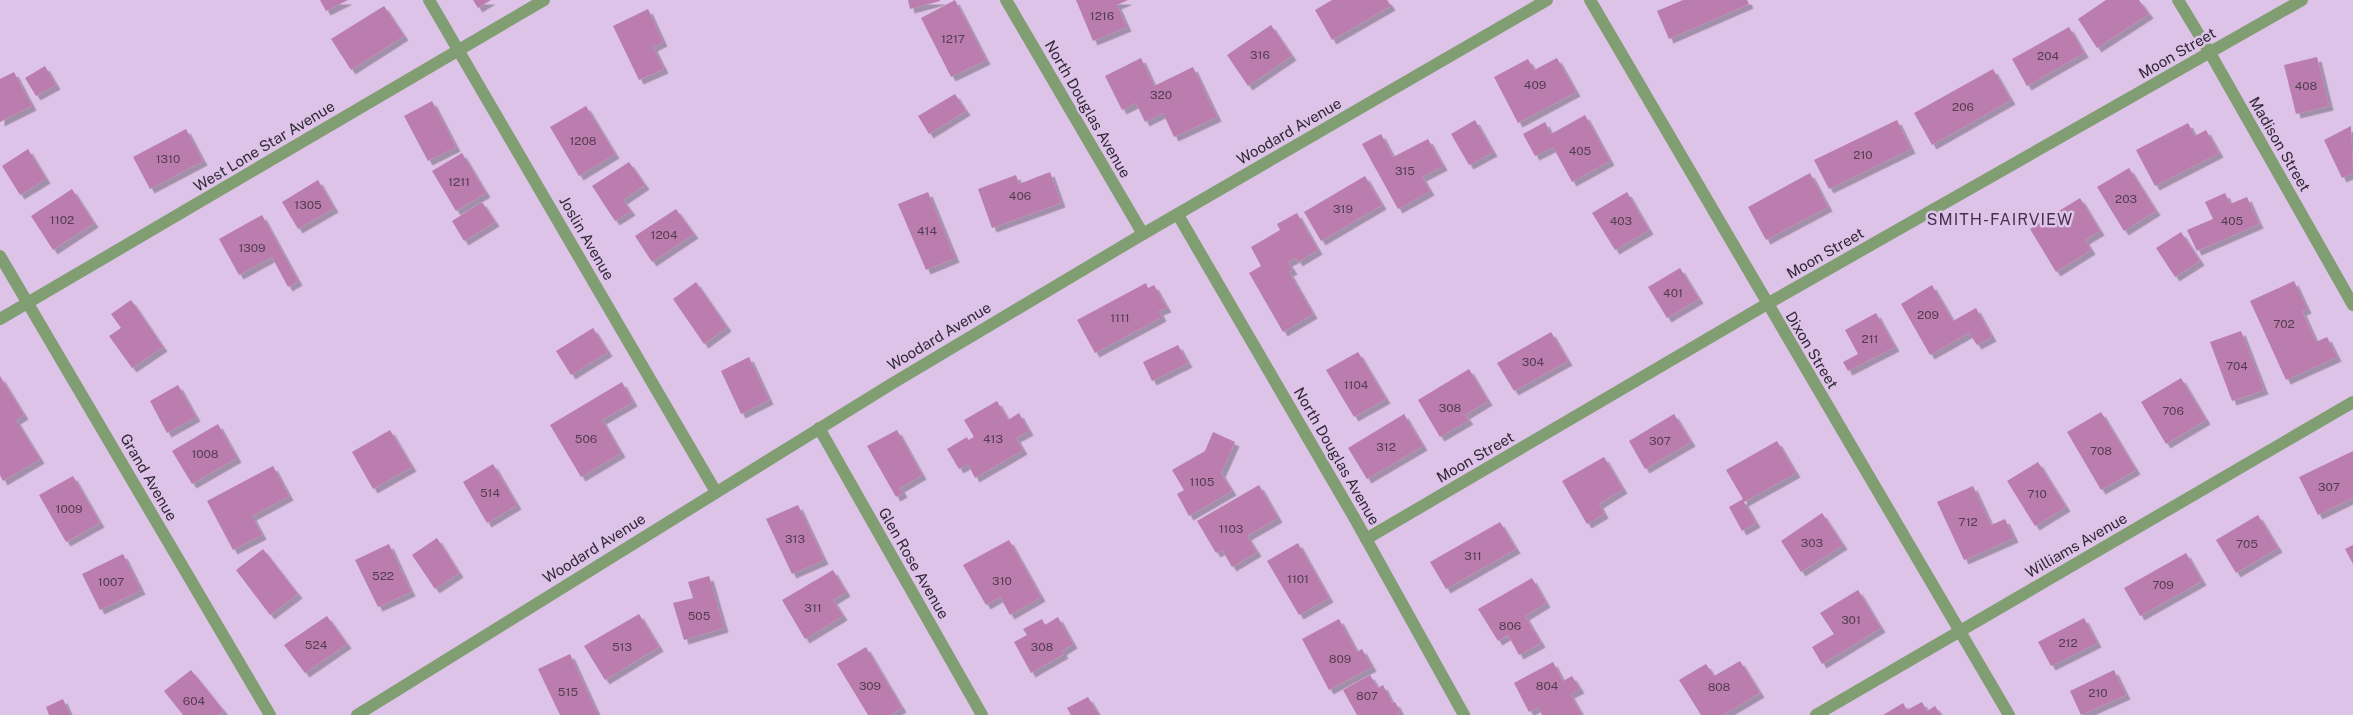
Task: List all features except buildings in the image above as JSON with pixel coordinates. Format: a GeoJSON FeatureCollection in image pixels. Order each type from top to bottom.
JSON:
{"type":"FeatureCollection","features":[{"type":"Feature","properties":{"kind":"street","name":"Joslin Avenue"},"geometry":{"type":"LineString","coordinates":[[429,0],[716,492]]}},
{"type":"Feature","properties":{"kind":"street","name":"West Lone Star Avenue"},"geometry":{"type":"LineString","coordinates":[[0,319],[544,0]]}},
{"type":"Feature","properties":{"kind":"street","name":"North Douglas Avenue"},"geometry":{"type":"LineString","coordinates":[[1006,0],[1143,234]]}},
{"type":"Feature","properties":{"kind":"street","name":"Woodard Avenue"},"geometry":{"type":"LineString","coordinates":[[357,715],[819,428],[1143,234],[1547,0]]}},
{"type":"Feature","properties":{"kind":"street","name":"Dixon Street"},"geometry":{"type":"LineString","coordinates":[[1590,0],[2009,715]]}},
{"type":"Feature","properties":{"kind":"street","name":"Madison Street"},"geometry":{"type":"LineString","coordinates":[[2178,0],[2353,305]]}},
{"type":"Feature","properties":{"kind":"street","name":"Moon Street"},"geometry":{"type":"LineString","coordinates":[[1366,539],[1767,304],[2302,0]]}},
{"type":"Feature","properties":{"kind":"street","name":"North Douglas Avenue"},"geometry":{"type":"LineString","coordinates":[[1178,215],[1366,539],[1464,715]]}},
{"type":"Feature","properties":{"kind":"street","name":"Grand Avenue"},"geometry":{"type":"LineString","coordinates":[[0,256],[270,715]]}},
{"type":"Feature","properties":{"kind":"street","name":"Williams Avenue"},"geometry":{"type":"LineString","coordinates":[[1816,715],[2353,402]]}},
{"type":"Feature","properties":{"kind":"street","name":"Glen Rose Avenue"},"geometry":{"type":"LineString","coordinates":[[819,428],[982,715]]}},
{"type":"Feature","properties":{"kind":"district","name":"SMITH-FAIRVIEW"},"geometry":{"type":"Point","coordinates":[2000,219]}}]}
